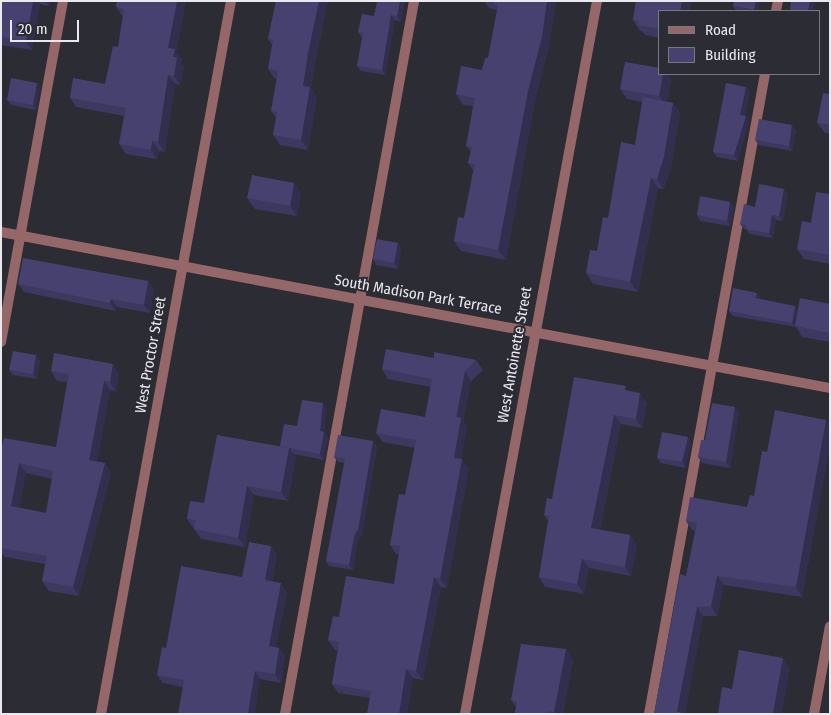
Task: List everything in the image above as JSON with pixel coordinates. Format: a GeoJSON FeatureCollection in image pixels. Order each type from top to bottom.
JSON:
{"type":"FeatureCollection","features":[{"type":"Feature","properties":{"kind":"street"},"geometry":{"type":"LineString","coordinates":[[1,342],[63,1]]}},
{"type":"Feature","properties":{"kind":"street","name":"West Proctor Street"},"geometry":{"type":"LineString","coordinates":[[101,714],[232,1]]}},
{"type":"Feature","properties":{"kind":"street"},"geometry":{"type":"LineString","coordinates":[[285,714],[414,1]]}},
{"type":"Feature","properties":{"kind":"street","name":"West Antoinette Street"},"geometry":{"type":"LineString","coordinates":[[465,714],[534,331],[597,1]]}},
{"type":"Feature","properties":{"kind":"street"},"geometry":{"type":"LineString","coordinates":[[648,714],[765,75]]}},
{"type":"Feature","properties":{"kind":"street","name":"South Madison Park Terrace"},"geometry":{"type":"LineString","coordinates":[[1,232],[830,388]]}},
{"type":"Feature","properties":{"kind":"street"},"geometry":{"type":"LineString","coordinates":[[814,714],[830,626]]}},
{"type":"Feature","properties":{"kind":"building"},"geometry":{"type":"Polygon","coordinates":[[[1,1],[33,1],[26,41],[1,37],[1,1]]]}},
{"type":"Feature","properties":{"kind":"building"},"geometry":{"type":"Polygon","coordinates":[[[117,1],[177,1],[168,48],[175,49],[173,57],[177,57],[174,76],[168,75],[158,142],[152,141],[151,150],[119,144],[126,108],[70,98],[73,78],[105,84],[113,46],[118,47],[124,9],[116,7],[117,1]]]}},
{"type":"Feature","properties":{"kind":"building"},"geometry":{"type":"Polygon","coordinates":[[[276,1],[319,1],[303,86],[310,87],[301,140],[273,135],[277,112],[271,111],[278,71],[268,69],[273,40],[268,39],[276,1]]]}},
{"type":"Feature","properties":{"kind":"building"},"geometry":{"type":"Polygon","coordinates":[[[377,1],[400,1],[397,16],[391,15],[382,70],[357,66],[363,33],[358,32],[362,14],[374,16],[377,1]]]}},
{"type":"Feature","properties":{"kind":"building"},"geometry":{"type":"Polygon","coordinates":[[[494,1],[547,1],[542,37],[528,91],[498,250],[454,241],[458,217],[464,218],[475,164],[468,163],[472,147],[466,146],[475,98],[456,94],[461,66],[482,70],[485,58],[488,58],[498,5],[494,4],[494,1]]]}},
{"type":"Feature","properties":{"kind":"building"},"geometry":{"type":"Polygon","coordinates":[[[636,1],[682,1],[680,10],[658,10],[658,29],[638,25],[639,21],[633,20],[636,1]]]}},
{"type":"Feature","properties":{"kind":"building"},"geometry":{"type":"Polygon","coordinates":[[[734,1],[756,1],[754,10],[733,6],[734,1]]]}},
{"type":"Feature","properties":{"kind":"building"},"geometry":{"type":"Polygon","coordinates":[[[791,1],[810,1],[808,10],[790,10],[791,1]]]}},
{"type":"Feature","properties":{"kind":"building"},"geometry":{"type":"Polygon","coordinates":[[[625,62],[658,68],[658,75],[663,75],[659,96],[620,89],[625,62]]]}},
{"type":"Feature","properties":{"kind":"building"},"geometry":{"type":"Polygon","coordinates":[[[11,78],[37,83],[33,105],[7,100],[11,78]]]}},
{"type":"Feature","properties":{"kind":"building"},"geometry":{"type":"Polygon","coordinates":[[[726,83],[746,87],[740,115],[746,116],[734,155],[713,152],[726,83]]]}},
{"type":"Feature","properties":{"kind":"building"},"geometry":{"type":"Polygon","coordinates":[[[823,93],[830,94],[830,125],[817,123],[823,93]]]}},
{"type":"Feature","properties":{"kind":"building"},"geometry":{"type":"Polygon","coordinates":[[[643,97],[673,103],[664,157],[657,179],[651,178],[630,282],[586,273],[590,250],[597,251],[603,217],[608,218],[621,142],[635,145],[643,97]]]}},
{"type":"Feature","properties":{"kind":"building"},"geometry":{"type":"Polygon","coordinates":[[[759,119],[792,125],[789,146],[755,140],[759,119]]]}},
{"type":"Feature","properties":{"kind":"building"},"geometry":{"type":"Polygon","coordinates":[[[252,175],[294,183],[290,206],[247,198],[252,175]]]}},
{"type":"Feature","properties":{"kind":"building"},"geometry":{"type":"Polygon","coordinates":[[[759,184],[784,189],[779,216],[772,215],[769,233],[746,229],[746,225],[740,224],[744,204],[755,207],[759,184]]]}},
{"type":"Feature","properties":{"kind":"building"},"geometry":{"type":"Polygon","coordinates":[[[816,192],[830,194],[830,255],[797,249],[802,221],[811,223],[816,192]]]}},
{"type":"Feature","properties":{"kind":"building"},"geometry":{"type":"Polygon","coordinates":[[[700,196],[730,202],[727,221],[697,215],[700,196]]]}},
{"type":"Feature","properties":{"kind":"building"},"geometry":{"type":"Polygon","coordinates":[[[377,239],[398,243],[394,263],[373,259],[377,239]]]}},
{"type":"Feature","properties":{"kind":"building"},"geometry":{"type":"Polygon","coordinates":[[[23,258],[148,281],[144,305],[111,299],[110,303],[18,284],[23,258]]]}},
{"type":"Feature","properties":{"kind":"building"},"geometry":{"type":"Polygon","coordinates":[[[733,288],[757,293],[755,298],[795,306],[792,323],[729,311],[733,288]]]}},
{"type":"Feature","properties":{"kind":"building"},"geometry":{"type":"Polygon","coordinates":[[[800,298],[830,304],[829,333],[795,326],[800,298]]]}},
{"type":"Feature","properties":{"kind":"building"},"geometry":{"type":"Polygon","coordinates":[[[386,349],[434,358],[434,352],[476,360],[465,371],[456,417],[461,418],[454,458],[462,459],[440,579],[434,577],[416,671],[406,669],[399,714],[367,714],[371,691],[332,684],[339,642],[328,640],[333,616],[339,617],[346,576],[394,584],[400,546],[390,545],[399,494],[405,495],[416,440],[376,433],[381,409],[425,417],[432,379],[382,369],[386,349]]]}},
{"type":"Feature","properties":{"kind":"building"},"geometry":{"type":"Polygon","coordinates":[[[13,351],[36,355],[33,374],[9,370],[13,351]]]}},
{"type":"Feature","properties":{"kind":"building"},"geometry":{"type":"Polygon","coordinates":[[[54,353],[113,364],[110,382],[104,381],[89,460],[105,463],[73,587],[42,581],[47,556],[1,548],[1,450],[4,438],[56,447],[69,374],[51,371],[54,353]],[[19,463],[11,506],[46,513],[53,471],[19,463]]]}},
{"type":"Feature","properties":{"kind":"building"},"geometry":{"type":"Polygon","coordinates":[[[574,377],[626,386],[625,390],[640,393],[636,419],[614,415],[591,528],[630,535],[625,567],[582,559],[577,584],[539,577],[549,516],[544,515],[547,498],[552,499],[574,377]]]}},
{"type":"Feature","properties":{"kind":"building"},"geometry":{"type":"Polygon","coordinates":[[[302,400],[323,403],[320,431],[324,432],[320,454],[280,446],[284,424],[297,426],[302,400]]]}},
{"type":"Feature","properties":{"kind":"building"},"geometry":{"type":"Polygon","coordinates":[[[712,403],[735,407],[726,462],[698,457],[701,440],[705,440],[712,403]]]}},
{"type":"Feature","properties":{"kind":"building"},"geometry":{"type":"Polygon","coordinates":[[[775,410],[826,420],[796,587],[717,576],[711,606],[697,607],[677,712],[681,712],[680,714],[654,714],[680,574],[686,576],[697,523],[686,521],[690,497],[747,507],[750,495],[754,496],[762,451],[767,452],[775,410]]]}},
{"type":"Feature","properties":{"kind":"building"},"geometry":{"type":"Polygon","coordinates":[[[662,432],[688,437],[682,462],[657,458],[662,432]]]}},
{"type":"Feature","properties":{"kind":"building"},"geometry":{"type":"Polygon","coordinates":[[[217,435],[289,448],[281,492],[247,486],[238,538],[194,529],[196,520],[187,519],[190,501],[204,503],[217,435]]]}},
{"type":"Feature","properties":{"kind":"building"},"geometry":{"type":"Polygon","coordinates":[[[338,435],[373,441],[358,530],[354,535],[349,565],[326,561],[345,459],[334,457],[338,435]]]}},
{"type":"Feature","properties":{"kind":"building"},"geometry":{"type":"Polygon","coordinates":[[[249,542],[271,546],[265,580],[281,583],[269,646],[279,648],[275,674],[255,671],[248,714],[178,714],[184,680],[157,675],[162,647],[166,648],[181,566],[242,577],[249,542]]]}},
{"type":"Feature","properties":{"kind":"building"},"geometry":{"type":"Polygon","coordinates":[[[521,644],[566,649],[554,712],[549,711],[548,714],[515,713],[517,701],[511,700],[521,644]]]}},
{"type":"Feature","properties":{"kind":"building"},"geometry":{"type":"Polygon","coordinates":[[[739,650],[783,658],[773,714],[718,714],[722,687],[732,689],[739,650]]]}}]}
